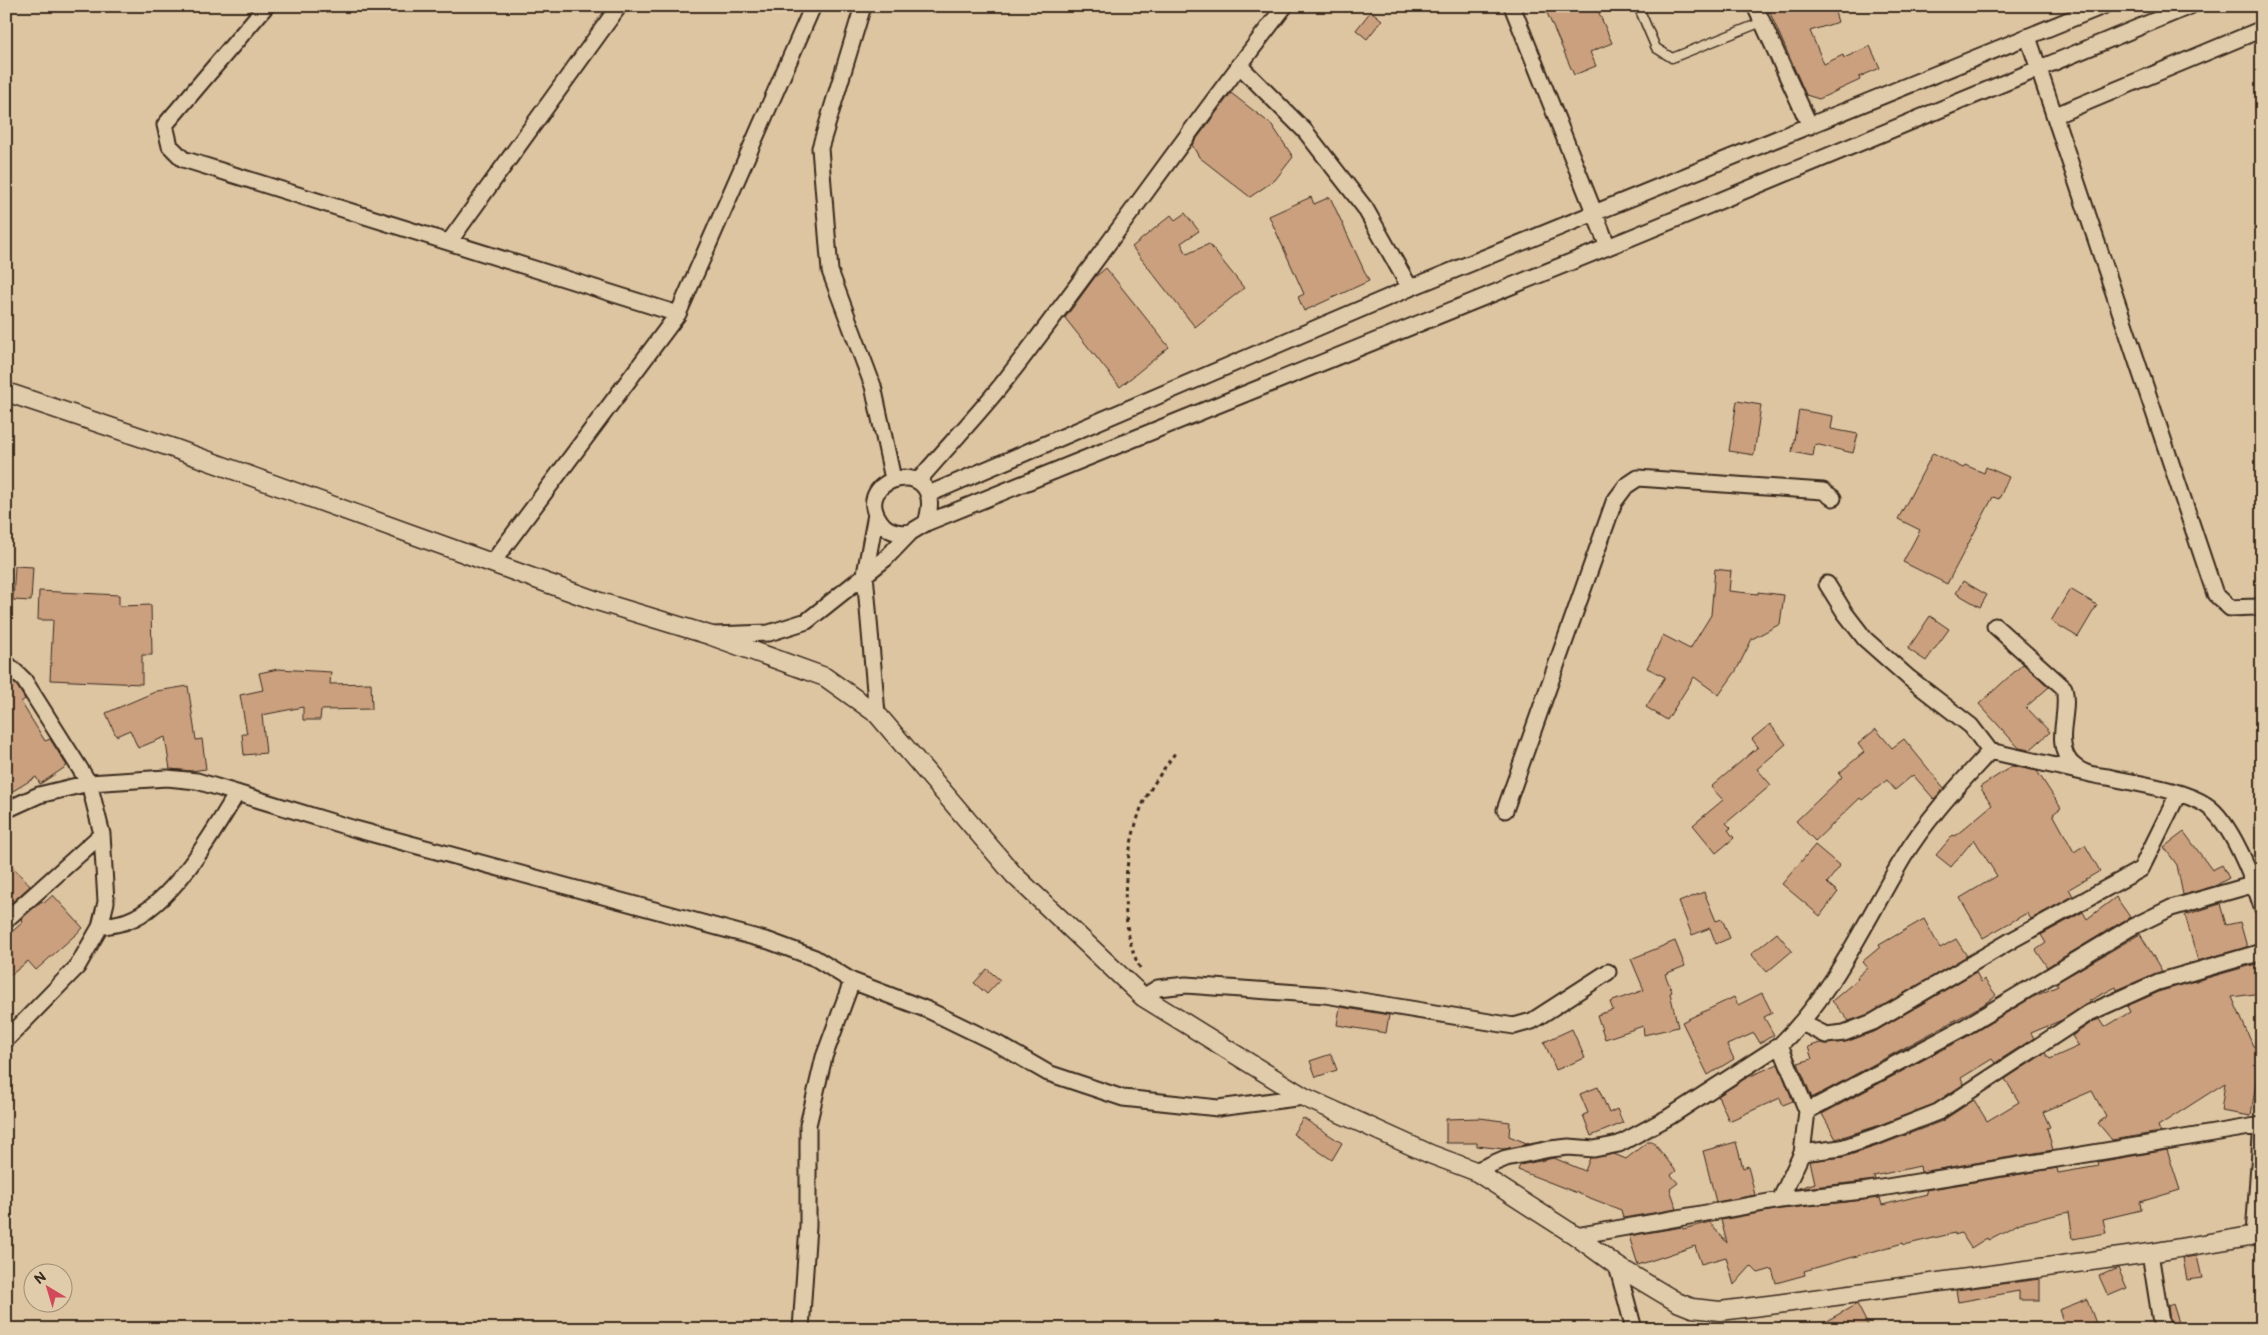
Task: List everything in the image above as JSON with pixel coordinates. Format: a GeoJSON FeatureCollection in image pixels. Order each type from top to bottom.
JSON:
{"type":"FeatureCollection","features":[{"type":"Feature","properties":{"kind":"street"},"geometry":{"type":"LineString","coordinates":[[266,6],[165,125],[170,146],[183,160],[678,314]]}},
{"type":"Feature","properties":{"kind":"street"},"geometry":{"type":"LineString","coordinates":[[449,242],[618,6]]}},
{"type":"Feature","properties":{"kind":"street"},"geometry":{"type":"LineString","coordinates":[[492,563],[678,314],[813,6]]}},
{"type":"Feature","properties":{"kind":"street"},"geometry":{"type":"LineString","coordinates":[[863,6],[820,148],[830,271],[873,386],[893,479]]}},
{"type":"Feature","properties":{"kind":"street"},"geometry":{"type":"LineString","coordinates":[[918,481],[1005,380],[1113,239],[1239,65],[1285,6]]}},
{"type":"Feature","properties":{"kind":"street"},"geometry":{"type":"LineString","coordinates":[[1512,6],[1608,247]]}},
{"type":"Feature","properties":{"kind":"street"},"geometry":{"type":"LineString","coordinates":[[1755,6],[1810,126]]}},
{"type":"Feature","properties":{"kind":"street"},"geometry":{"type":"LineString","coordinates":[[929,494],[1410,288],[2103,6]]}},
{"type":"Feature","properties":{"kind":"street"},"geometry":{"type":"LineString","coordinates":[[709,635],[769,633],[807,621],[885,559],[911,532],[926,524],[2040,70],[2190,6]]}},
{"type":"Feature","properties":{"kind":"street"},"geometry":{"type":"LineString","coordinates":[[2056,115],[2262,29]]}},
{"type":"Feature","properties":{"kind":"street"},"geometry":{"type":"LineString","coordinates":[[2028,37],[2056,115],[2215,594],[2230,608],[2262,605]]}},
{"type":"Feature","properties":{"kind":"street"},"geometry":{"type":"LineString","coordinates":[[1239,65],[1305,131],[1365,208],[1410,288]]}},
{"type":"Feature","properties":{"kind":"street"},"geometry":{"type":"LineString","coordinates":[[6,392],[173,448],[598,601],[709,635],[825,677],[877,714],[1014,875],[1148,993],[1304,1097],[1430,1154],[1475,1171],[1576,1236],[1617,1266],[1677,1302],[1692,1308],[1720,1311],[2150,1254],[2258,1234],[2262,1124],[1863,1191],[1780,1200],[1576,1236]]}},
{"type":"Feature","properties":{"kind":"street"},"geometry":{"type":"LineString","coordinates":[[877,714],[865,574],[876,514],[875,497],[885,483],[901,477],[918,481],[929,494],[931,504],[926,524]]}},
{"type":"Feature","properties":{"kind":"street"},"geometry":{"type":"LineString","coordinates":[[1505,810],[1614,502],[1626,486],[1638,478],[1823,491],[1833,498]]}},
{"type":"Feature","properties":{"kind":"street"},"geometry":{"type":"LineString","coordinates":[[876,514],[886,528],[894,532],[911,532]]}},
{"type":"Feature","properties":{"kind":"street"},"geometry":{"type":"LineString","coordinates":[[1827,584],[1865,639],[1909,678],[1971,726],[1990,751],[2178,794],[2206,805],[2224,822],[2255,884],[2262,907]]}},
{"type":"Feature","properties":{"kind":"street"},"geometry":{"type":"LineString","coordinates":[[1995,626],[2064,688],[2067,701],[2062,734],[2063,749],[2068,761],[2082,772]]}},
{"type":"Feature","properties":{"kind":"street"},"geometry":{"type":"LineString","coordinates":[[6,663],[24,680],[89,783],[102,834],[106,902],[100,926],[76,967],[6,1040]]}},
{"type":"Feature","properties":{"kind":"street"},"geometry":{"type":"LineString","coordinates":[[1475,1171],[1506,1158],[1550,1149],[1569,1147],[1594,1149],[1619,1144],[1670,1117],[1780,1045],[1802,1023],[1854,945],[1904,856],[1931,817],[1990,751]]}},
{"type":"Feature","properties":{"kind":"street"},"geometry":{"type":"LineString","coordinates":[[6,810],[39,795],[89,783],[167,778],[197,781],[355,830],[769,941],[815,958],[852,981],[928,1010],[998,1044],[1048,1073],[1123,1098],[1218,1108],[1304,1097]]}},
{"type":"Feature","properties":{"kind":"street"},"geometry":{"type":"LineString","coordinates":[[100,926],[128,921],[153,906],[207,843],[237,793]]}},
{"type":"Feature","properties":{"kind":"street"},"geometry":{"type":"LineString","coordinates":[[1802,1023],[1826,1035],[1844,1033],[1873,1022],[2012,940],[2134,873],[2141,868],[2145,861],[2178,794]]}},
{"type":"Feature","properties":{"kind":"street"},"geometry":{"type":"LineString","coordinates":[[6,920],[102,834]]}},
{"type":"Feature","properties":{"kind":"street"},"geometry":{"type":"LineString","coordinates":[[1807,1111],[1965,1026],[2130,928],[2171,908],[2255,884]]}},
{"type":"Feature","properties":{"kind":"street"},"geometry":{"type":"LineString","coordinates":[[1802,1154],[1841,1148],[1938,1112],[2089,1013],[2158,982],[2262,952]]}},
{"type":"Feature","properties":{"kind":"street"},"geometry":{"type":"LineString","coordinates":[[1148,993],[1186,985],[1325,995],[1514,1026],[1532,1021],[1608,972]]}},
{"type":"Feature","properties":{"kind":"street"},"geometry":{"type":"LineString","coordinates":[[800,1329],[808,1226],[808,1126],[824,1057],[852,981]]}},
{"type":"Feature","properties":{"kind":"street"},"geometry":{"type":"LineString","coordinates":[[1780,1045],[1807,1111],[1802,1154],[1780,1200]]}},
{"type":"Feature","properties":{"kind":"street"},"geometry":{"type":"LineString","coordinates":[[2150,1254],[2162,1329]]}},
{"type":"Feature","properties":{"kind":"street"},"geometry":{"type":"LineString","coordinates":[[1617,1266],[1634,1329]]}},
{"type":"Feature","properties":{"kind":"lane"},"geometry":{"type":"LineString","coordinates":[[1638,6],[1656,48],[1672,58],[1762,22]]}},
{"type":"Feature","properties":{"kind":"path"},"geometry":{"type":"LineString","coordinates":[[1148,993],[1132,949],[1124,909],[1128,865],[1140,810],[1175,752]]}},
{"type":"Feature","properties":{"kind":"building"},"geometry":{"type":"Polygon","coordinates":[[[1544,6],[1596,6],[1612,43],[1590,52],[1596,66],[1574,75],[1544,6]]]}},
{"type":"Feature","properties":{"kind":"building"},"geometry":{"type":"Polygon","coordinates":[[[1767,6],[1833,6],[1838,22],[1810,31],[1824,64],[1843,55],[1844,58],[1870,46],[1880,68],[1859,77],[1860,80],[1819,99],[1806,95],[1767,6]]]}},
{"type":"Feature","properties":{"kind":"building"},"geometry":{"type":"Polygon","coordinates":[[[1371,11],[1382,20],[1367,39],[1356,30],[1371,11]]]}},
{"type":"Feature","properties":{"kind":"building"},"geometry":{"type":"Polygon","coordinates":[[[1231,93],[1272,125],[1293,157],[1275,180],[1250,197],[1199,157],[1192,145],[1231,93]]]}},
{"type":"Feature","properties":{"kind":"building"},"geometry":{"type":"Polygon","coordinates":[[[1311,197],[1314,204],[1330,197],[1369,281],[1304,311],[1298,297],[1304,294],[1269,216],[1311,197]]]}},
{"type":"Feature","properties":{"kind":"building"},"geometry":{"type":"Polygon","coordinates":[[[1185,213],[1199,231],[1181,243],[1187,254],[1209,244],[1244,288],[1195,327],[1132,247],[1171,215],[1175,220],[1185,213]]]}},
{"type":"Feature","properties":{"kind":"building"},"geometry":{"type":"Polygon","coordinates":[[[1106,268],[1169,347],[1120,387],[1065,318],[1095,277],[1106,268]]]}},
{"type":"Feature","properties":{"kind":"building"},"geometry":{"type":"Polygon","coordinates":[[[1737,401],[1761,405],[1754,455],[1729,451],[1737,401]]]}},
{"type":"Feature","properties":{"kind":"building"},"geometry":{"type":"Polygon","coordinates":[[[1799,410],[1833,416],[1831,429],[1858,434],[1853,453],[1815,444],[1813,456],[1792,452],[1799,410]]]}},
{"type":"Feature","properties":{"kind":"building"},"geometry":{"type":"Polygon","coordinates":[[[1933,453],[1963,468],[1965,465],[1984,473],[1986,467],[2009,477],[1999,499],[1993,497],[1947,584],[1903,562],[1920,530],[1898,519],[1933,453]]]}},
{"type":"Feature","properties":{"kind":"building"},"geometry":{"type":"Polygon","coordinates":[[[15,566],[33,567],[31,601],[13,600],[15,566]]]}},
{"type":"Feature","properties":{"kind":"building"},"geometry":{"type":"Polygon","coordinates":[[[1715,569],[1731,571],[1729,591],[1784,595],[1780,624],[1752,639],[1736,671],[1719,695],[1694,677],[1667,720],[1646,707],[1665,677],[1647,668],[1663,635],[1690,649],[1711,615],[1715,569]]]}},
{"type":"Feature","properties":{"kind":"building"},"geometry":{"type":"Polygon","coordinates":[[[1963,581],[1987,595],[1980,607],[1956,593],[1963,581]]]}},
{"type":"Feature","properties":{"kind":"building"},"geometry":{"type":"Polygon","coordinates":[[[2070,589],[2097,605],[2078,637],[2051,621],[2070,589]]]}},
{"type":"Feature","properties":{"kind":"building"},"geometry":{"type":"Polygon","coordinates":[[[39,591],[119,595],[119,606],[151,605],[152,655],[142,655],[142,684],[50,680],[53,620],[38,620],[39,591]]]}},
{"type":"Feature","properties":{"kind":"building"},"geometry":{"type":"Polygon","coordinates":[[[1930,616],[1949,629],[1926,661],[1908,649],[1930,616]]]}},
{"type":"Feature","properties":{"kind":"building"},"geometry":{"type":"Polygon","coordinates":[[[2023,664],[2049,687],[2026,707],[2050,732],[2030,750],[2019,748],[1979,704],[2023,664]]]}},
{"type":"Feature","properties":{"kind":"building"},"geometry":{"type":"Polygon","coordinates":[[[278,669],[331,672],[330,684],[371,683],[372,709],[321,710],[320,720],[303,720],[303,707],[262,715],[266,753],[244,755],[242,734],[247,734],[240,695],[263,690],[259,673],[278,669]]]}},
{"type":"Feature","properties":{"kind":"building"},"geometry":{"type":"Polygon","coordinates":[[[6,676],[17,686],[25,699],[21,702],[45,741],[50,739],[67,766],[40,784],[36,777],[13,791],[6,781],[6,676]]]}},
{"type":"Feature","properties":{"kind":"building"},"geometry":{"type":"Polygon","coordinates":[[[188,686],[196,740],[202,739],[206,769],[191,771],[170,769],[165,737],[138,748],[130,730],[116,736],[106,713],[157,691],[188,686]]]}},
{"type":"Feature","properties":{"kind":"building"},"geometry":{"type":"Polygon","coordinates":[[[1770,724],[1786,744],[1757,769],[1771,785],[1726,823],[1731,828],[1728,830],[1734,838],[1716,853],[1693,825],[1723,800],[1711,787],[1758,747],[1752,739],[1770,724]]]}},
{"type":"Feature","properties":{"kind":"building"},"geometry":{"type":"Polygon","coordinates":[[[1876,729],[1892,748],[1904,739],[1944,788],[1934,799],[1913,775],[1895,790],[1887,780],[1862,800],[1860,798],[1815,841],[1796,821],[1842,777],[1839,773],[1864,752],[1858,744],[1876,729]]]}},
{"type":"Feature","properties":{"kind":"building"},"geometry":{"type":"Polygon","coordinates":[[[2012,766],[2037,771],[2061,808],[2053,814],[2074,852],[2085,845],[2100,871],[2069,889],[2073,896],[2031,919],[2027,913],[1983,938],[1960,898],[1997,876],[1974,839],[1951,867],[1936,855],[1953,835],[1955,836],[1992,805],[1980,787],[2012,766]]]}},
{"type":"Feature","properties":{"kind":"building"},"geometry":{"type":"Polygon","coordinates":[[[2184,832],[2212,870],[2222,865],[2229,878],[2215,886],[2183,895],[2177,865],[2164,847],[2184,832]]]}},
{"type":"Feature","properties":{"kind":"building"},"geometry":{"type":"Polygon","coordinates":[[[1815,845],[1840,866],[1827,883],[1838,892],[1820,916],[1782,884],[1815,845]]]}},
{"type":"Feature","properties":{"kind":"building"},"geometry":{"type":"Polygon","coordinates":[[[6,859],[30,886],[9,905],[6,902],[6,859]]]}},
{"type":"Feature","properties":{"kind":"building"},"geometry":{"type":"Polygon","coordinates":[[[1704,892],[1716,921],[1722,919],[1730,938],[1716,944],[1710,928],[1692,935],[1679,902],[1704,892]]]}},
{"type":"Feature","properties":{"kind":"building"},"geometry":{"type":"Polygon","coordinates":[[[53,895],[83,928],[36,970],[28,961],[6,979],[6,937],[23,922],[21,919],[42,901],[44,903],[53,895]]]}},
{"type":"Feature","properties":{"kind":"building"},"geometry":{"type":"Polygon","coordinates":[[[2116,897],[2130,917],[2047,967],[2036,950],[2046,943],[2041,935],[2083,912],[2087,919],[2116,897]]]}},
{"type":"Feature","properties":{"kind":"building"},"geometry":{"type":"Polygon","coordinates":[[[2220,904],[2226,925],[2240,922],[2247,947],[2198,961],[2185,915],[2220,904]]]}},
{"type":"Feature","properties":{"kind":"building"},"geometry":{"type":"Polygon","coordinates":[[[1924,919],[1940,948],[1956,939],[1967,956],[1869,1014],[1849,1021],[1832,1001],[1858,979],[1857,977],[1867,968],[1862,962],[1880,947],[1879,945],[1924,919]]]}},
{"type":"Feature","properties":{"kind":"building"},"geometry":{"type":"Polygon","coordinates":[[[1777,933],[1792,951],[1767,972],[1751,954],[1777,933]]]}},
{"type":"Feature","properties":{"kind":"building"},"geometry":{"type":"Polygon","coordinates":[[[2140,934],[2162,971],[2117,990],[2116,987],[2089,1001],[2089,1003],[2062,1020],[2031,1033],[2034,1038],[1995,1063],[1992,1059],[1961,1078],[1964,1084],[1934,1104],[1836,1139],[1822,1114],[1970,1035],[2033,997],[2058,986],[2056,983],[2140,934]]]}},
{"type":"Feature","properties":{"kind":"building"},"geometry":{"type":"Polygon","coordinates":[[[1675,941],[1685,966],[1665,974],[1672,992],[1670,993],[1678,1027],[1644,1035],[1643,1026],[1605,1039],[1597,1015],[1613,1010],[1610,1002],[1644,990],[1631,959],[1675,941]]]}},
{"type":"Feature","properties":{"kind":"building"},"geometry":{"type":"Polygon","coordinates":[[[2256,964],[2262,965],[2262,993],[2232,997],[2253,1046],[2261,1048],[2251,1116],[2221,1111],[2225,1083],[2158,1126],[2160,1132],[2112,1140],[2098,1123],[2106,1117],[2092,1091],[2043,1112],[2050,1127],[2047,1128],[2053,1150],[1921,1172],[1920,1166],[1874,1176],[1875,1180],[1796,1189],[1815,1183],[1810,1161],[1844,1157],[1880,1145],[1942,1121],[1974,1100],[1987,1121],[2019,1102],[2005,1079],[2045,1053],[2050,1059],[2079,1046],[2072,1036],[2094,1021],[2100,1019],[2105,1027],[2130,1012],[2127,1006],[2161,991],[2256,964]]]}},
{"type":"Feature","properties":{"kind":"building"},"geometry":{"type":"Polygon","coordinates":[[[987,969],[1000,980],[987,994],[974,983],[987,969]]]}},
{"type":"Feature","properties":{"kind":"building"},"geometry":{"type":"Polygon","coordinates":[[[1976,972],[1981,982],[1984,979],[1996,995],[1983,1005],[1812,1098],[1798,1063],[1812,1059],[1808,1047],[1820,1043],[1845,1042],[1876,1031],[1976,972]]]}},
{"type":"Feature","properties":{"kind":"building"},"geometry":{"type":"Polygon","coordinates":[[[1762,993],[1772,1013],[1764,1017],[1774,1035],[1760,1043],[1754,1033],[1727,1045],[1734,1059],[1708,1075],[1682,1022],[1734,997],[1738,1005],[1762,993]]]}},
{"type":"Feature","properties":{"kind":"building"},"geometry":{"type":"Polygon","coordinates":[[[1340,1007],[1389,1015],[1386,1033],[1337,1025],[1340,1007]]]}},
{"type":"Feature","properties":{"kind":"building"},"geometry":{"type":"Polygon","coordinates":[[[1572,1029],[1585,1058],[1556,1070],[1544,1042],[1572,1029]]]}},
{"type":"Feature","properties":{"kind":"building"},"geometry":{"type":"Polygon","coordinates":[[[1331,1054],[1337,1070],[1316,1077],[1310,1061],[1331,1054]]]}},
{"type":"Feature","properties":{"kind":"building"},"geometry":{"type":"Polygon","coordinates":[[[1778,1064],[1793,1101],[1783,1105],[1780,1098],[1729,1121],[1718,1096],[1746,1078],[1778,1064]]]}},
{"type":"Feature","properties":{"kind":"building"},"geometry":{"type":"Polygon","coordinates":[[[1598,1087],[1609,1113],[1617,1109],[1623,1123],[1591,1136],[1583,1115],[1588,1113],[1580,1094],[1598,1087]]]}},
{"type":"Feature","properties":{"kind":"building"},"geometry":{"type":"Polygon","coordinates":[[[1303,1118],[1342,1143],[1332,1160],[1293,1134],[1303,1118]]]}},
{"type":"Feature","properties":{"kind":"building"},"geometry":{"type":"Polygon","coordinates":[[[1480,1118],[1510,1122],[1509,1136],[1529,1144],[1504,1149],[1477,1146],[1477,1143],[1446,1143],[1446,1119],[1480,1118]]]}},
{"type":"Feature","properties":{"kind":"building"},"geometry":{"type":"Polygon","coordinates":[[[1647,1142],[1653,1142],[1676,1171],[1671,1175],[1678,1183],[1670,1189],[1677,1209],[1623,1218],[1621,1210],[1518,1170],[1520,1165],[1554,1158],[1585,1171],[1590,1158],[1614,1154],[1626,1159],[1647,1142]]]}},
{"type":"Feature","properties":{"kind":"building"},"geometry":{"type":"Polygon","coordinates":[[[1736,1142],[1743,1168],[1748,1166],[1755,1195],[1716,1202],[1703,1151],[1736,1142]]]}},
{"type":"Feature","properties":{"kind":"building"},"geometry":{"type":"Polygon","coordinates":[[[2167,1150],[2180,1190],[2140,1202],[2141,1210],[2103,1219],[2106,1233],[2073,1239],[2069,1212],[2020,1223],[1988,1240],[1987,1238],[1971,1248],[1961,1233],[1955,1235],[1955,1233],[1904,1245],[1903,1243],[1804,1271],[1805,1275],[1776,1283],[1772,1269],[1758,1273],[1751,1266],[1734,1285],[1726,1257],[1701,1264],[1695,1246],[1638,1265],[1629,1236],[1682,1227],[1683,1229],[1710,1222],[1727,1243],[1721,1220],[1781,1209],[1880,1198],[1882,1205],[1927,1194],[1926,1190],[2057,1168],[2058,1173],[2099,1166],[2098,1162],[2167,1150]]]}},
{"type":"Feature","properties":{"kind":"building"},"geometry":{"type":"Polygon","coordinates":[[[2197,1256],[2202,1278],[2187,1280],[2183,1258],[2197,1256]]]}},
{"type":"Feature","properties":{"kind":"building"},"geometry":{"type":"Polygon","coordinates":[[[2118,1268],[2127,1288],[2108,1296],[2099,1276],[2118,1268]]]}},
{"type":"Feature","properties":{"kind":"building"},"geometry":{"type":"Polygon","coordinates":[[[2040,1279],[2040,1300],[2019,1300],[2019,1291],[1958,1302],[1956,1290],[2040,1279]]]}},
{"type":"Feature","properties":{"kind":"building"},"geometry":{"type":"Polygon","coordinates":[[[2087,1299],[2098,1329],[2066,1329],[2059,1310],[2087,1299]]]}},
{"type":"Feature","properties":{"kind":"building"},"geometry":{"type":"Polygon","coordinates":[[[1857,1304],[1870,1329],[1812,1329],[1857,1304]]]}},
{"type":"Feature","properties":{"kind":"building"},"geometry":{"type":"Polygon","coordinates":[[[2173,1304],[2181,1329],[2171,1329],[2168,1306],[2173,1304]]]}}]}
